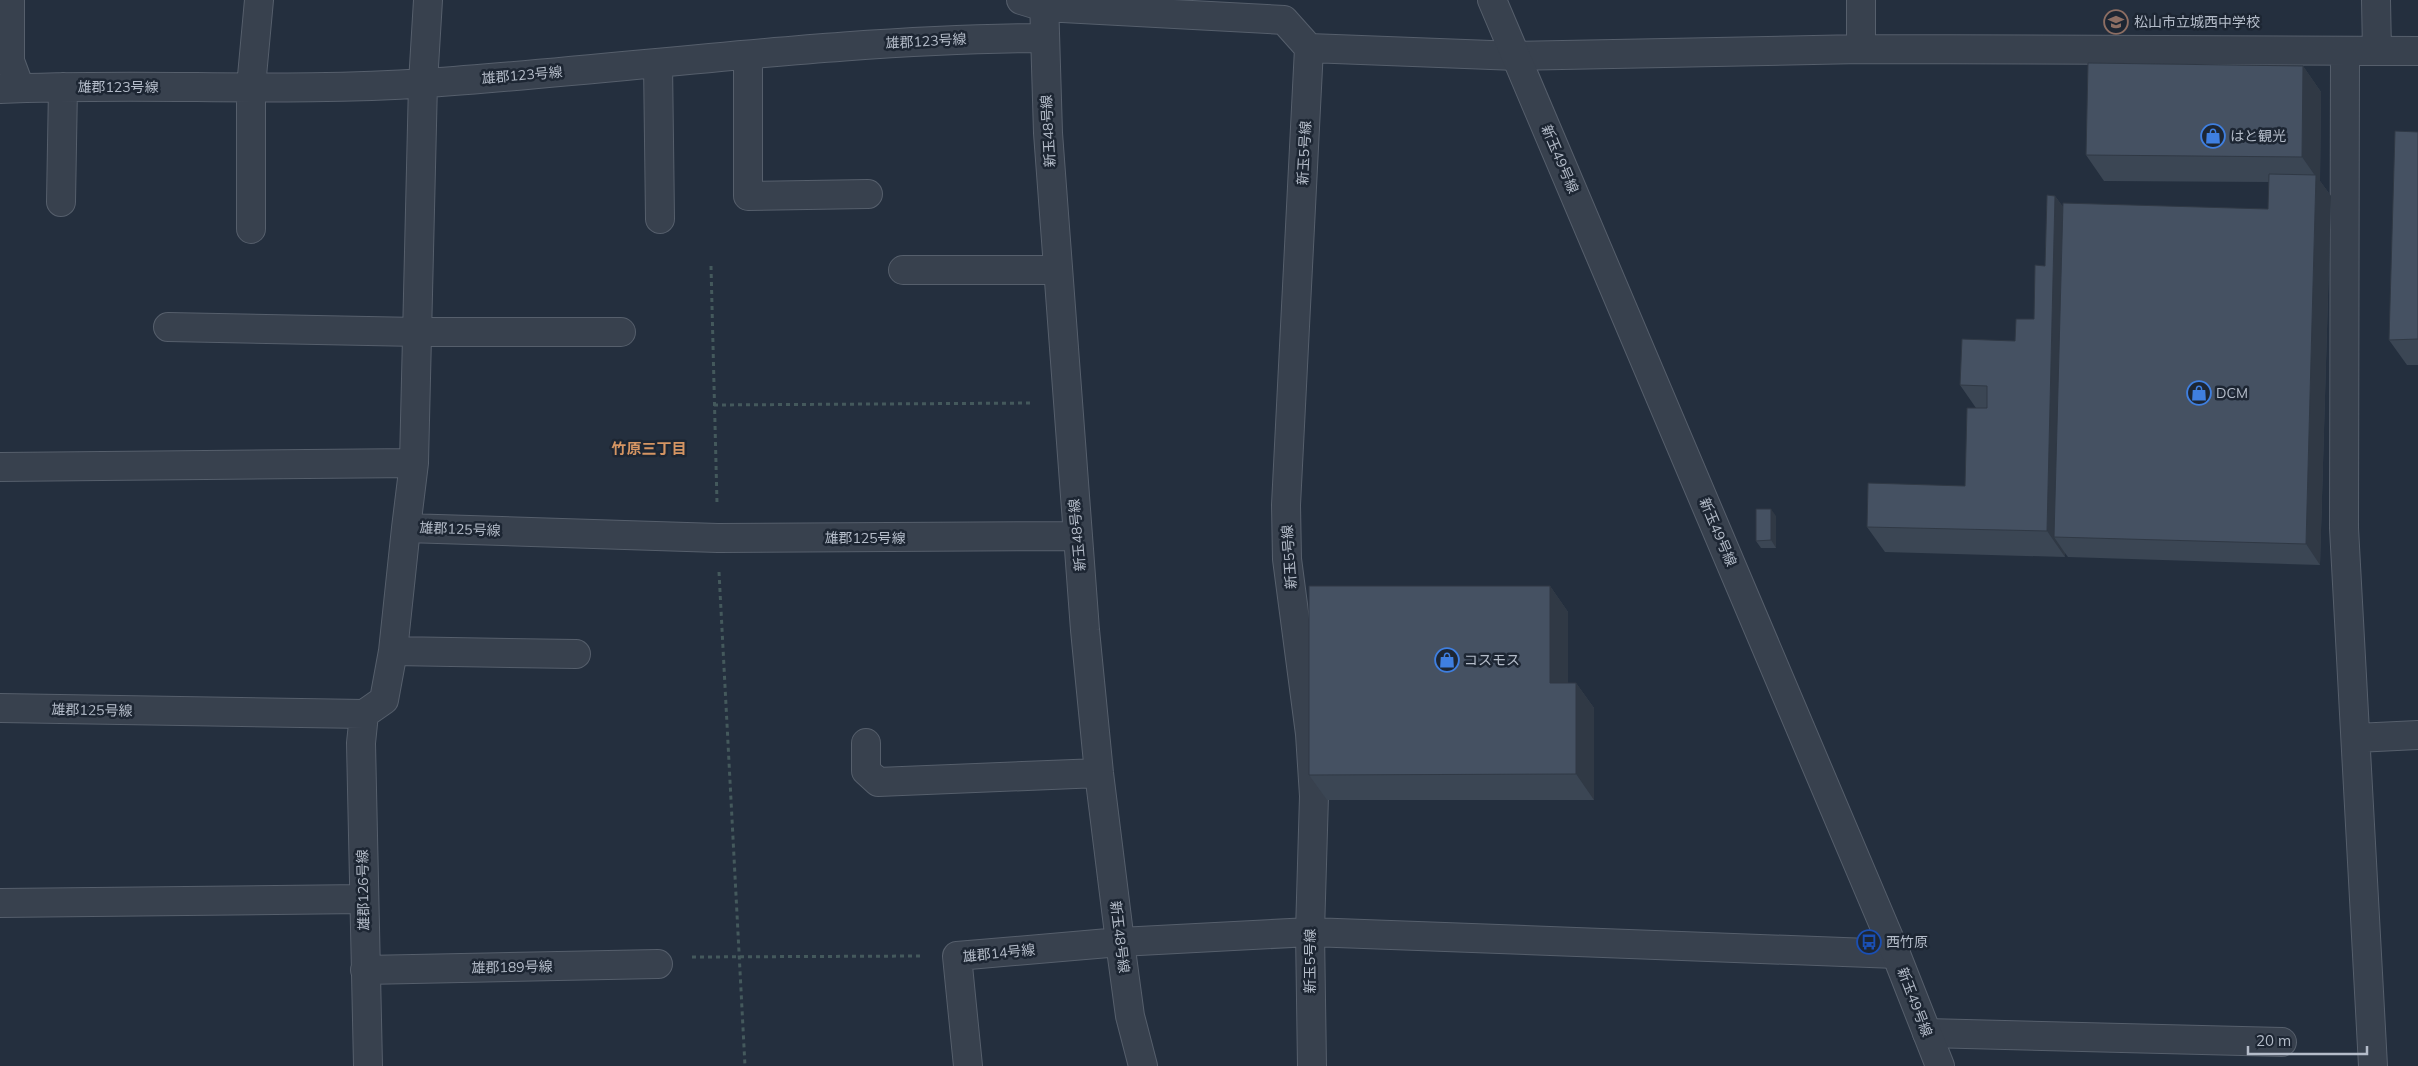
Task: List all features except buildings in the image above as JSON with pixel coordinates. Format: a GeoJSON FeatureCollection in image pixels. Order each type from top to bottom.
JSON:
{"type":"FeatureCollection","features":[{"type":"Feature","properties":{"kind":"street"},"geometry":{"type":"LineString","coordinates":[[10,0],[10,88]]}},
{"type":"Feature","properties":{"kind":"street"},"geometry":{"type":"LineString","coordinates":[[251,229],[251,87],[259,0]]}},
{"type":"Feature","properties":{"kind":"street"},"geometry":{"type":"LineString","coordinates":[[406,528],[414,463],[423,83],[428,0]]}},
{"type":"Feature","properties":{"kind":"street","name":"新玉49号線"},"geometry":{"type":"LineString","coordinates":[[1492,0],[1896,954],[1940,1066]]}},
{"type":"Feature","properties":{"kind":"street"},"geometry":{"type":"LineString","coordinates":[[1861,0],[1861,49]]}},
{"type":"Feature","properties":{"kind":"street"},"geometry":{"type":"LineString","coordinates":[[2376,0],[2377,51]]}},
{"type":"Feature","properties":{"kind":"street"},"geometry":{"type":"LineString","coordinates":[[1037,2],[1284,20],[1309,48],[1517,56],[1861,49],[2418,51]]}},
{"type":"Feature","properties":{"kind":"street","name":"新玉48号線"},"geometry":{"type":"LineString","coordinates":[[1037,2],[1044,38],[1048,133],[1067,403],[1099,773],[1130,1016],[1143,1066]]}},
{"type":"Feature","properties":{"kind":"street","name":"雄郡123号線"},"geometry":{"type":"LineString","coordinates":[[10,88],[63,86],[251,87],[423,83],[898,42],[1044,38]]}},
{"type":"Feature","properties":{"kind":"street","name":"新玉5号線"},"geometry":{"type":"LineString","coordinates":[[1309,48],[1286,505],[1287,559],[1310,734],[1314,796],[1310,932],[1312,1066]]}},
{"type":"Feature","properties":{"kind":"street"},"geometry":{"type":"LineString","coordinates":[[2345,51],[2344,528],[2373,1066]]}},
{"type":"Feature","properties":{"kind":"street"},"geometry":{"type":"LineString","coordinates":[[748,55],[748,196],[868,194]]}},
{"type":"Feature","properties":{"kind":"street"},"geometry":{"type":"LineString","coordinates":[[658,63],[660,219]]}},
{"type":"Feature","properties":{"kind":"street"},"geometry":{"type":"LineString","coordinates":[[61,202],[63,86]]}},
{"type":"Feature","properties":{"kind":"street"},"geometry":{"type":"LineString","coordinates":[[903,270],[1058,270]]}},
{"type":"Feature","properties":{"kind":"street"},"geometry":{"type":"LineString","coordinates":[[168,327],[418,332],[621,332]]}},
{"type":"Feature","properties":{"kind":"street"},"geometry":{"type":"LineString","coordinates":[[0,467],[414,463]]}},
{"type":"Feature","properties":{"kind":"street","name":"雄郡125号線"},"geometry":{"type":"LineString","coordinates":[[0,708],[364,714],[384,700],[393,651],[406,528],[718,538],[1077,536]]}},
{"type":"Feature","properties":{"kind":"street"},"geometry":{"type":"LineString","coordinates":[[393,651],[576,654]]}},
{"type":"Feature","properties":{"kind":"street","name":"雄郡126号線"},"geometry":{"type":"LineString","coordinates":[[364,714],[361,743],[368,1066]]}},
{"type":"Feature","properties":{"kind":"street"},"geometry":{"type":"LineString","coordinates":[[2356,738],[2418,735]]}},
{"type":"Feature","properties":{"kind":"street"},"geometry":{"type":"LineString","coordinates":[[866,743],[866,771],[878,782],[1099,773]]}},
{"type":"Feature","properties":{"kind":"street"},"geometry":{"type":"LineString","coordinates":[[0,903],[363,900]]}},
{"type":"Feature","properties":{"kind":"street","name":"雄郡14号線"},"geometry":{"type":"LineString","coordinates":[[968,1066],[957,956],[1120,942],[1310,932],[1896,954]]}},
{"type":"Feature","properties":{"kind":"street","name":"雄郡189号線"},"geometry":{"type":"LineString","coordinates":[[365,970],[658,964]]}},
{"type":"Feature","properties":{"kind":"street"},"geometry":{"type":"LineString","coordinates":[[1927,1033],[2282,1042]]}},
{"type":"Feature","properties":{"kind":"path"},"geometry":{"type":"LineString","coordinates":[[711,266],[718,538],[745,1066]]}},
{"type":"Feature","properties":{"kind":"path"},"geometry":{"type":"LineString","coordinates":[[714,405],[1067,403]]}},
{"type":"Feature","properties":{"kind":"path"},"geometry":{"type":"LineString","coordinates":[[658,964],[676,957],[957,956]]}},
{"type":"Feature","properties":{"kind":"place","name":"松山市立城西中学校"},"geometry":{"type":"Point","coordinates":[2116,22]}},
{"type":"Feature","properties":{"kind":"place","name":"はと観光"},"geometry":{"type":"Point","coordinates":[2213,136]}},
{"type":"Feature","properties":{"kind":"place","name":"DCM"},"geometry":{"type":"Point","coordinates":[2199,393]}},
{"type":"Feature","properties":{"kind":"place","name":"コスモス"},"geometry":{"type":"Point","coordinates":[1447,660]}},
{"type":"Feature","properties":{"kind":"place","name":"西竹原"},"geometry":{"type":"Point","coordinates":[1869,942]}},
{"type":"Feature","properties":{"kind":"district","name":"竹原三丁目"},"geometry":{"type":"Point","coordinates":[649,449]}}]}
